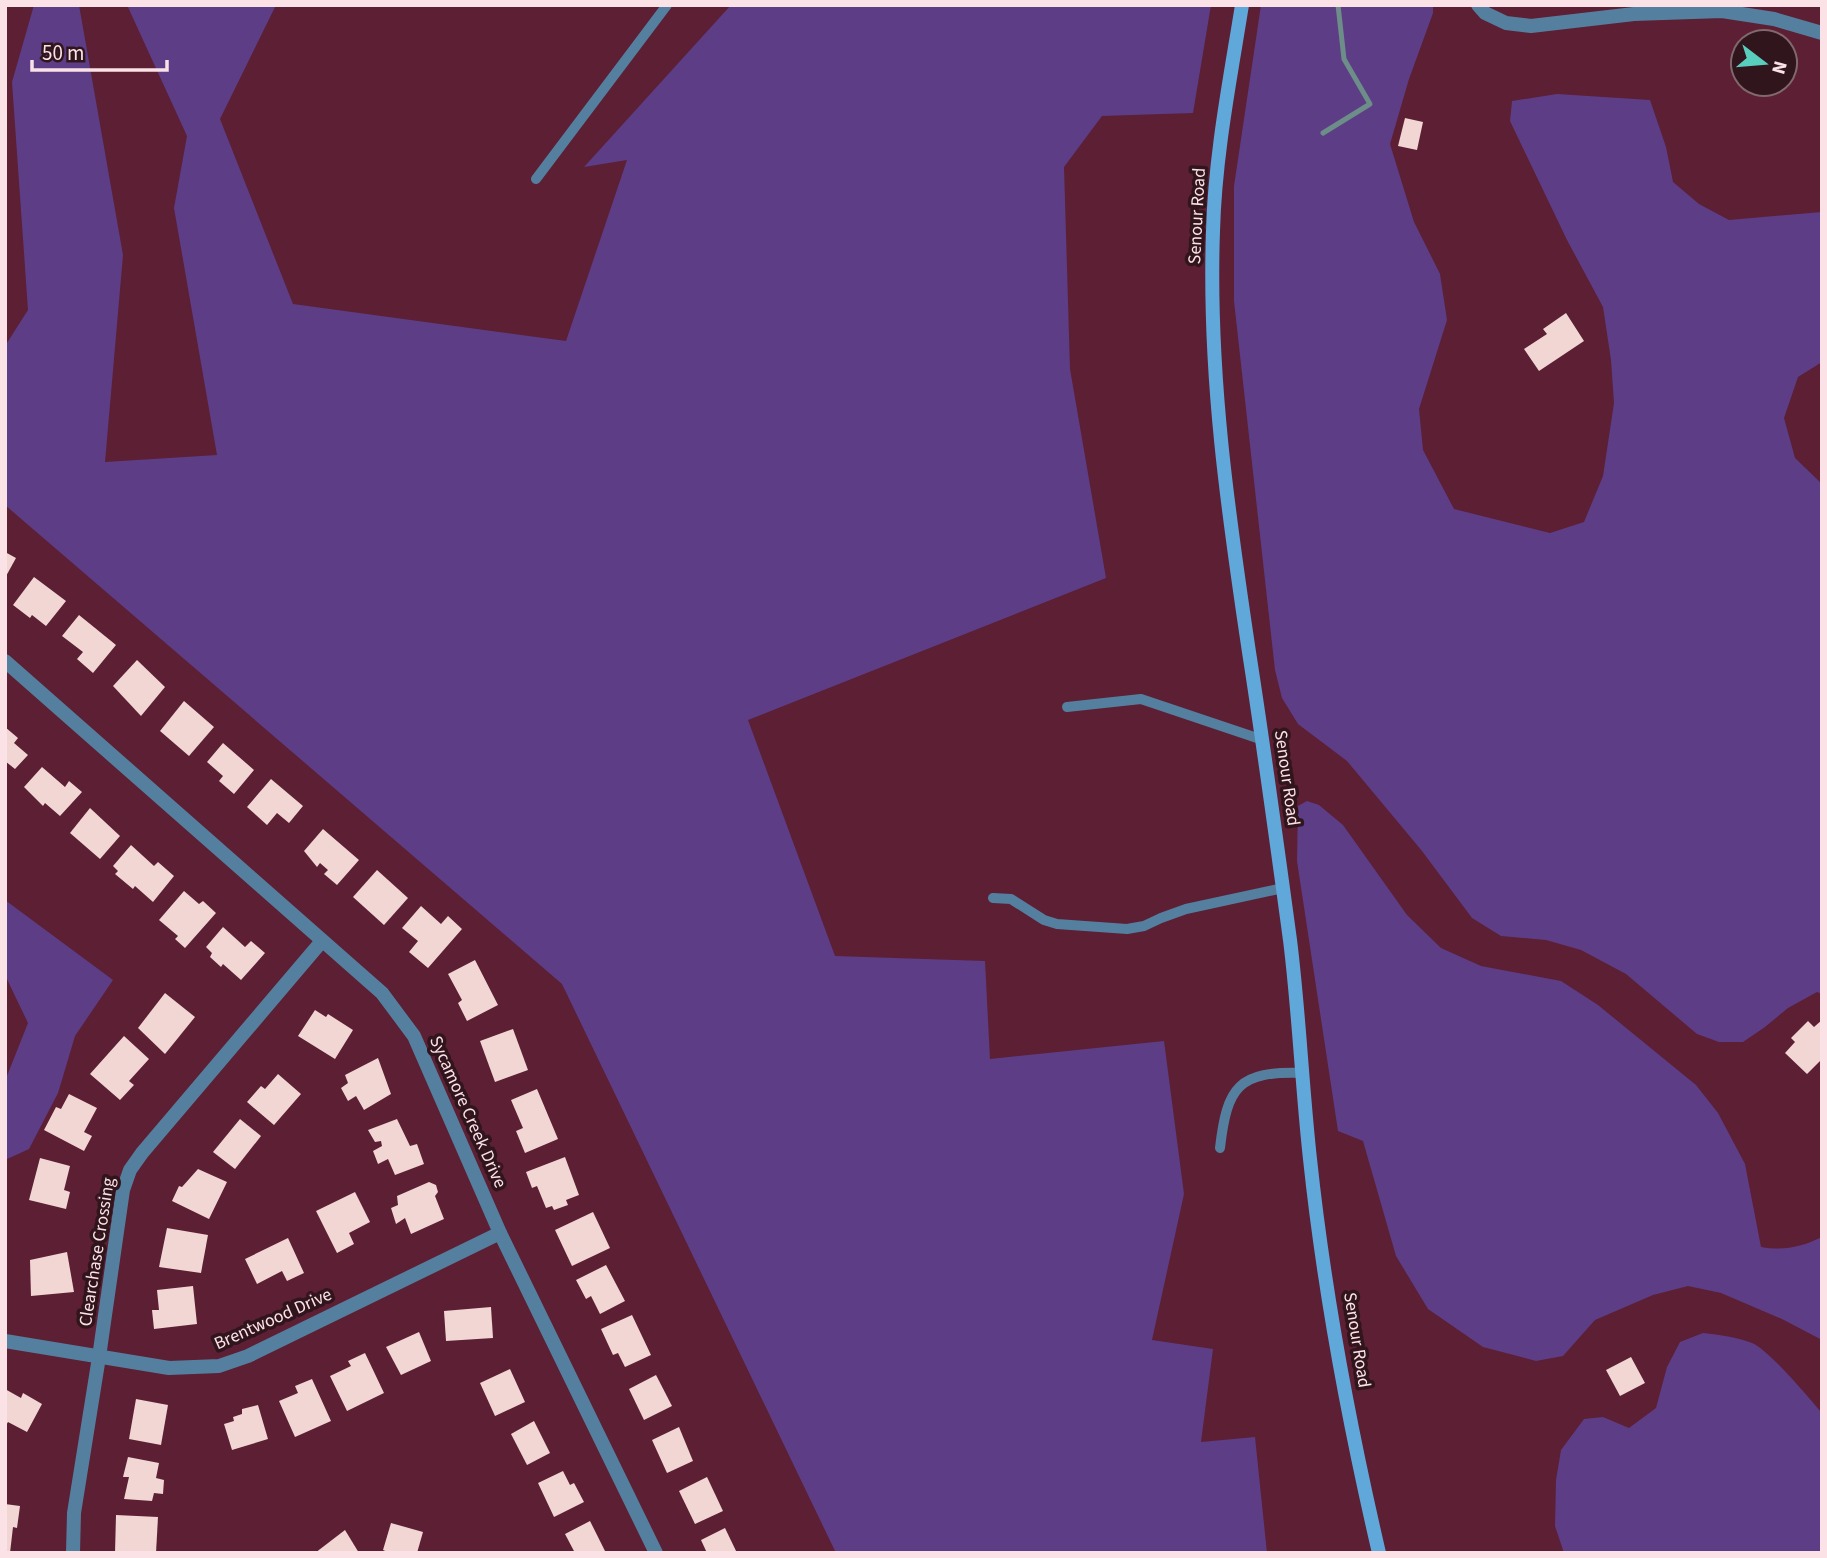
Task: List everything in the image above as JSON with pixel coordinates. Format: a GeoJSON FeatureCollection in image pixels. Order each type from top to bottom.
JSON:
{"type":"FeatureCollection","features":[{"type":"Feature","properties":{"kind":"street","name":"Senour Road"},"geometry":{"type":"LineString","coordinates":[[1242,5],[1221,131],[1213,229],[1216,394],[1224,483],[1283,888],[1311,1162],[1352,1427],[1379,1553]]}},
{"type":"Feature","properties":{"kind":"street"},"geometry":{"type":"LineString","coordinates":[[1478,5],[1485,13],[1506,23],[1531,26],[1634,13],[1722,11],[1774,19],[1822,33]]}},
{"type":"Feature","properties":{"kind":"street","name":"Sycamore Creek Drive"},"geometry":{"type":"LineString","coordinates":[[5,661],[382,993],[414,1036],[500,1233],[656,1553]]}},
{"type":"Feature","properties":{"kind":"street","name":"Clearchase Crossing"},"geometry":{"type":"LineString","coordinates":[[73,1553],[74,1513],[123,1190],[130,1170],[322,941]]}},
{"type":"Feature","properties":{"kind":"street","name":"Brentwood Drive"},"geometry":{"type":"LineString","coordinates":[[5,1341],[169,1368],[219,1366],[248,1356],[500,1233]]}},
{"type":"Feature","properties":{"kind":"lane"},"geometry":{"type":"LineString","coordinates":[[536,178],[667,5]]}},
{"type":"Feature","properties":{"kind":"lane"},"geometry":{"type":"LineString","coordinates":[[1067,707],[1141,699],[1263,740]]}},
{"type":"Feature","properties":{"kind":"lane"},"geometry":{"type":"LineString","coordinates":[[993,898],[1011,899],[1044,920],[1058,924],[1127,929],[1144,926],[1186,909],[1283,888]]}},
{"type":"Feature","properties":{"kind":"lane"},"geometry":{"type":"LineString","coordinates":[[1220,1148],[1223,1119],[1239,1086],[1250,1077],[1271,1072],[1302,1073]]}},
{"type":"Feature","properties":{"kind":"shaded area"},"geometry":{"type":"Polygon","coordinates":[[[34,5],[79,5],[123,255],[105,462],[217,455],[174,208],[187,136],[127,5],[276,5],[220,119],[293,304],[566,341],[627,160],[584,167],[731,5],[1211,5],[1193,113],[1102,116],[1064,167],[1070,369],[1106,578],[748,720],[835,956],[985,961],[990,1059],[1164,1041],[1184,1194],[1152,1340],[1213,1349],[1201,1442],[1255,1437],[1267,1553],[836,1553],[562,984],[5,505],[5,346],[28,310],[12,82],[34,5]]]}},
{"type":"Feature","properties":{"kind":"shaded area"},"geometry":{"type":"Polygon","coordinates":[[[1261,5],[1433,5],[1433,13],[1409,79],[1390,144],[1414,222],[1440,274],[1447,320],[1419,409],[1423,450],[1454,509],[1550,533],[1584,522],[1603,476],[1614,403],[1603,307],[1567,240],[1510,121],[1512,101],[1557,94],[1650,100],[1666,147],[1673,182],[1699,204],[1729,220],[1822,212],[1822,362],[1798,377],[1784,418],[1795,458],[1822,484],[1822,994],[1817,992],[1788,1008],[1743,1042],[1719,1042],[1697,1034],[1626,974],[1581,950],[1546,940],[1501,936],[1472,918],[1422,851],[1347,761],[1298,724],[1282,698],[1275,670],[1234,301],[1234,186],[1261,5]]]}},
{"type":"Feature","properties":{"kind":"shaded area"},"geometry":{"type":"Polygon","coordinates":[[[1307,801],[1319,805],[1343,825],[1407,915],[1441,948],[1481,966],[1561,981],[1598,1005],[1696,1085],[1718,1113],[1745,1164],[1761,1247],[1792,1247],[1822,1237],[1822,1340],[1782,1319],[1721,1293],[1688,1286],[1653,1295],[1595,1320],[1563,1356],[1536,1361],[1483,1347],[1428,1309],[1396,1256],[1363,1141],[1338,1131],[1297,861],[1298,806],[1307,801]]]}},
{"type":"Feature","properties":{"kind":"shaded area"},"geometry":{"type":"Polygon","coordinates":[[[5,900],[113,980],[75,1036],[58,1093],[29,1149],[5,1160],[5,1081],[28,1023],[5,975],[5,900]]]}},
{"type":"Feature","properties":{"kind":"shaded area"},"geometry":{"type":"Polygon","coordinates":[[[1703,1333],[1740,1339],[1759,1347],[1822,1413],[1822,1553],[1564,1553],[1555,1526],[1556,1480],[1561,1450],[1584,1419],[1603,1417],[1629,1428],[1656,1408],[1667,1367],[1680,1342],[1703,1333]]]}},
{"type":"Feature","properties":{"kind":"building"},"geometry":{"type":"Polygon","coordinates":[[[1405,118],[1423,122],[1417,150],[1398,146],[1405,118]]]}},
{"type":"Feature","properties":{"kind":"building"},"geometry":{"type":"Polygon","coordinates":[[[1566,313],[1584,341],[1539,371],[1524,349],[1547,334],[1543,329],[1566,313]]]}},
{"type":"Feature","properties":{"kind":"building"},"geometry":{"type":"Polygon","coordinates":[[[5,552],[16,558],[5,578],[5,552]]]}},
{"type":"Feature","properties":{"kind":"building"},"geometry":{"type":"Polygon","coordinates":[[[34,577],[66,601],[46,626],[13,605],[34,577]]]}},
{"type":"Feature","properties":{"kind":"building"},"geometry":{"type":"Polygon","coordinates":[[[79,615],[116,645],[93,673],[77,659],[83,652],[62,636],[79,615]]]}},
{"type":"Feature","properties":{"kind":"building"},"geometry":{"type":"Polygon","coordinates":[[[137,660],[165,687],[141,716],[113,686],[137,660]]]}},
{"type":"Feature","properties":{"kind":"building"},"geometry":{"type":"Polygon","coordinates":[[[184,701],[214,727],[189,756],[160,731],[184,701]]]}},
{"type":"Feature","properties":{"kind":"building"},"geometry":{"type":"Polygon","coordinates":[[[5,727],[18,738],[14,743],[28,755],[15,769],[5,761],[5,727]]]}},
{"type":"Feature","properties":{"kind":"building"},"geometry":{"type":"Polygon","coordinates":[[[223,743],[254,770],[234,794],[219,781],[223,776],[207,762],[223,743]]]}},
{"type":"Feature","properties":{"kind":"building"},"geometry":{"type":"Polygon","coordinates":[[[42,767],[65,787],[69,781],[82,792],[60,816],[45,803],[43,806],[24,787],[42,767]]]}},
{"type":"Feature","properties":{"kind":"building"},"geometry":{"type":"Polygon","coordinates":[[[271,779],[303,806],[289,823],[277,813],[267,825],[247,807],[271,779]]]}},
{"type":"Feature","properties":{"kind":"building"},"geometry":{"type":"Polygon","coordinates":[[[90,808],[120,836],[100,859],[70,833],[90,808]]]}},
{"type":"Feature","properties":{"kind":"building"},"geometry":{"type":"Polygon","coordinates":[[[323,829],[359,860],[337,885],[324,874],[328,870],[320,863],[317,867],[304,851],[323,829]]]}},
{"type":"Feature","properties":{"kind":"building"},"geometry":{"type":"Polygon","coordinates":[[[131,845],[154,866],[158,862],[174,876],[153,902],[135,886],[133,889],[115,874],[118,871],[113,866],[131,845]]]}},
{"type":"Feature","properties":{"kind":"building"},"geometry":{"type":"Polygon","coordinates":[[[377,870],[408,898],[384,925],[353,897],[377,870]]]}},
{"type":"Feature","properties":{"kind":"building"},"geometry":{"type":"Polygon","coordinates":[[[184,891],[199,904],[203,901],[216,913],[185,948],[175,939],[178,936],[159,920],[184,891]]]}},
{"type":"Feature","properties":{"kind":"building"},"geometry":{"type":"Polygon","coordinates":[[[421,906],[441,924],[448,916],[462,929],[428,968],[409,952],[418,941],[402,928],[421,906]]]}},
{"type":"Feature","properties":{"kind":"building"},"geometry":{"type":"Polygon","coordinates":[[[223,927],[245,947],[251,941],[265,953],[241,980],[223,964],[221,967],[210,957],[212,953],[206,947],[223,927]]]}},
{"type":"Feature","properties":{"kind":"building"},"geometry":{"type":"Polygon","coordinates":[[[475,960],[498,1005],[467,1021],[458,1003],[462,1000],[448,974],[475,960]]]}},
{"type":"Feature","properties":{"kind":"building"},"geometry":{"type":"Polygon","coordinates":[[[165,993],[195,1017],[165,1054],[138,1028],[165,993]]]}},
{"type":"Feature","properties":{"kind":"building"},"geometry":{"type":"Polygon","coordinates":[[[315,1010],[326,1017],[328,1014],[353,1030],[335,1059],[298,1036],[315,1010]]]}},
{"type":"Feature","properties":{"kind":"building"},"geometry":{"type":"Polygon","coordinates":[[[1822,1020],[1822,1059],[1807,1074],[1785,1053],[1795,1042],[1791,1038],[1808,1021],[1814,1027],[1822,1020]]]}},
{"type":"Feature","properties":{"kind":"building"},"geometry":{"type":"Polygon","coordinates":[[[513,1029],[528,1070],[495,1082],[480,1041],[513,1029]]]}},
{"type":"Feature","properties":{"kind":"building"},"geometry":{"type":"Polygon","coordinates":[[[124,1036],[149,1059],[129,1081],[134,1085],[120,1100],[90,1074],[124,1036]]]}},
{"type":"Feature","properties":{"kind":"building"},"geometry":{"type":"Polygon","coordinates":[[[378,1058],[391,1094],[364,1110],[356,1096],[348,1101],[341,1088],[348,1083],[345,1075],[378,1058]]]}},
{"type":"Feature","properties":{"kind":"building"},"geometry":{"type":"Polygon","coordinates":[[[278,1074],[301,1094],[274,1125],[247,1102],[261,1086],[265,1089],[278,1074]]]}},
{"type":"Feature","properties":{"kind":"building"},"geometry":{"type":"Polygon","coordinates":[[[537,1089],[558,1139],[525,1153],[516,1131],[523,1128],[511,1100],[537,1089]]]}},
{"type":"Feature","properties":{"kind":"building"},"geometry":{"type":"Polygon","coordinates":[[[69,1094],[97,1108],[84,1132],[92,1136],[84,1151],[44,1130],[56,1107],[61,1109],[69,1094]]]}},
{"type":"Feature","properties":{"kind":"building"},"geometry":{"type":"Polygon","coordinates":[[[240,1119],[261,1136],[235,1169],[213,1152],[240,1119]]]}},
{"type":"Feature","properties":{"kind":"building"},"geometry":{"type":"Polygon","coordinates":[[[397,1119],[410,1146],[417,1144],[424,1164],[395,1175],[388,1159],[378,1164],[373,1151],[382,1146],[381,1141],[375,1142],[368,1130],[397,1119]]]}},
{"type":"Feature","properties":{"kind":"building"},"geometry":{"type":"Polygon","coordinates":[[[565,1157],[579,1195],[566,1200],[568,1205],[554,1210],[552,1206],[546,1208],[537,1186],[532,1188],[526,1172],[565,1157]]]}},
{"type":"Feature","properties":{"kind":"building"},"geometry":{"type":"Polygon","coordinates":[[[40,1158],[70,1166],[64,1190],[70,1192],[66,1209],[29,1200],[40,1158]]]}},
{"type":"Feature","properties":{"kind":"building"},"geometry":{"type":"Polygon","coordinates":[[[198,1169],[227,1182],[209,1219],[172,1201],[179,1186],[182,1187],[198,1169]]]}},
{"type":"Feature","properties":{"kind":"building"},"geometry":{"type":"Polygon","coordinates":[[[429,1182],[436,1185],[438,1192],[435,1196],[444,1219],[411,1234],[405,1218],[396,1224],[391,1208],[398,1205],[397,1196],[429,1182]]]}},
{"type":"Feature","properties":{"kind":"building"},"geometry":{"type":"Polygon","coordinates":[[[355,1192],[370,1222],[349,1233],[354,1244],[337,1253],[316,1211],[355,1192]]]}},
{"type":"Feature","properties":{"kind":"building"},"geometry":{"type":"Polygon","coordinates":[[[593,1212],[610,1248],[572,1266],[555,1230],[593,1212]]]}},
{"type":"Feature","properties":{"kind":"building"},"geometry":{"type":"Polygon","coordinates":[[[167,1228],[208,1235],[201,1273],[159,1267],[167,1228]]]}},
{"type":"Feature","properties":{"kind":"building"},"geometry":{"type":"Polygon","coordinates":[[[288,1238],[304,1273],[287,1281],[282,1271],[257,1284],[245,1259],[288,1238]]]}},
{"type":"Feature","properties":{"kind":"building"},"geometry":{"type":"Polygon","coordinates":[[[67,1252],[74,1292],[31,1296],[30,1260],[67,1252]]]}},
{"type":"Feature","properties":{"kind":"building"},"geometry":{"type":"Polygon","coordinates":[[[606,1265],[625,1301],[600,1314],[591,1296],[586,1299],[576,1280],[606,1265]]]}},
{"type":"Feature","properties":{"kind":"building"},"geometry":{"type":"Polygon","coordinates":[[[193,1286],[197,1324],[154,1329],[152,1310],[159,1310],[157,1290],[193,1286]]]}},
{"type":"Feature","properties":{"kind":"building"},"geometry":{"type":"Polygon","coordinates":[[[491,1307],[493,1338],[446,1341],[444,1311],[491,1307]]]}},
{"type":"Feature","properties":{"kind":"building"},"geometry":{"type":"Polygon","coordinates":[[[632,1315],[651,1355],[625,1367],[618,1353],[613,1355],[601,1329],[632,1315]]]}},
{"type":"Feature","properties":{"kind":"building"},"geometry":{"type":"Polygon","coordinates":[[[419,1332],[431,1361],[401,1375],[386,1347],[419,1332]]]}},
{"type":"Feature","properties":{"kind":"building"},"geometry":{"type":"Polygon","coordinates":[[[365,1353],[384,1393],[347,1411],[330,1376],[351,1366],[348,1361],[365,1353]]]}},
{"type":"Feature","properties":{"kind":"building"},"geometry":{"type":"Polygon","coordinates":[[[1631,1357],[1645,1383],[1620,1396],[1606,1370],[1631,1357]]]}},
{"type":"Feature","properties":{"kind":"building"},"geometry":{"type":"Polygon","coordinates":[[[510,1369],[525,1402],[495,1416],[480,1383],[510,1369]]]}},
{"type":"Feature","properties":{"kind":"building"},"geometry":{"type":"Polygon","coordinates":[[[656,1375],[672,1406],[644,1420],[629,1389],[656,1375]]]}},
{"type":"Feature","properties":{"kind":"building"},"geometry":{"type":"Polygon","coordinates":[[[312,1379],[331,1421],[295,1437],[279,1401],[298,1393],[295,1386],[312,1379]]]}},
{"type":"Feature","properties":{"kind":"building"},"geometry":{"type":"Polygon","coordinates":[[[5,1389],[21,1398],[23,1393],[42,1404],[27,1432],[8,1422],[5,1427],[5,1389]]]}},
{"type":"Feature","properties":{"kind":"building"},"geometry":{"type":"Polygon","coordinates":[[[136,1399],[168,1405],[161,1445],[129,1439],[136,1399]]]}},
{"type":"Feature","properties":{"kind":"building"},"geometry":{"type":"Polygon","coordinates":[[[258,1405],[268,1439],[232,1450],[224,1424],[234,1421],[233,1417],[242,1414],[242,1409],[258,1405]]]}},
{"type":"Feature","properties":{"kind":"building"},"geometry":{"type":"Polygon","coordinates":[[[534,1421],[550,1453],[527,1465],[511,1434],[534,1421]]]}},
{"type":"Feature","properties":{"kind":"building"},"geometry":{"type":"Polygon","coordinates":[[[679,1427],[693,1461],[667,1473],[652,1440],[679,1427]]]}},
{"type":"Feature","properties":{"kind":"building"},"geometry":{"type":"Polygon","coordinates":[[[128,1457],[159,1463],[156,1478],[164,1480],[163,1494],[154,1493],[152,1501],[124,1499],[129,1477],[123,1477],[128,1457]]]}},
{"type":"Feature","properties":{"kind":"building"},"geometry":{"type":"Polygon","coordinates":[[[563,1471],[570,1485],[574,1483],[584,1502],[554,1517],[538,1483],[563,1471]]]}},
{"type":"Feature","properties":{"kind":"building"},"geometry":{"type":"Polygon","coordinates":[[[707,1477],[723,1511],[695,1524],[679,1491],[707,1477]]]}},
{"type":"Feature","properties":{"kind":"building"},"geometry":{"type":"Polygon","coordinates":[[[5,1504],[20,1506],[17,1528],[13,1527],[10,1553],[5,1553],[5,1504]]]}},
{"type":"Feature","properties":{"kind":"building"},"geometry":{"type":"Polygon","coordinates":[[[116,1515],[158,1517],[156,1553],[115,1553],[116,1515]]]}},
{"type":"Feature","properties":{"kind":"building"},"geometry":{"type":"Polygon","coordinates":[[[590,1521],[606,1553],[575,1553],[565,1534],[590,1521]]]}},
{"type":"Feature","properties":{"kind":"building"},"geometry":{"type":"Polygon","coordinates":[[[391,1523],[423,1532],[417,1553],[390,1553],[383,1550],[391,1523]]]}},
{"type":"Feature","properties":{"kind":"building"},"geometry":{"type":"Polygon","coordinates":[[[725,1528],[737,1553],[707,1553],[701,1540],[725,1528]]]}},
{"type":"Feature","properties":{"kind":"building"},"geometry":{"type":"Polygon","coordinates":[[[345,1530],[359,1553],[315,1553],[345,1530]]]}},
{"type":"Feature","properties":{"kind":"waterway"},"geometry":{"type":"LineString","coordinates":[[1323,133],[1370,104],[1344,59],[1338,5]]}}]}
